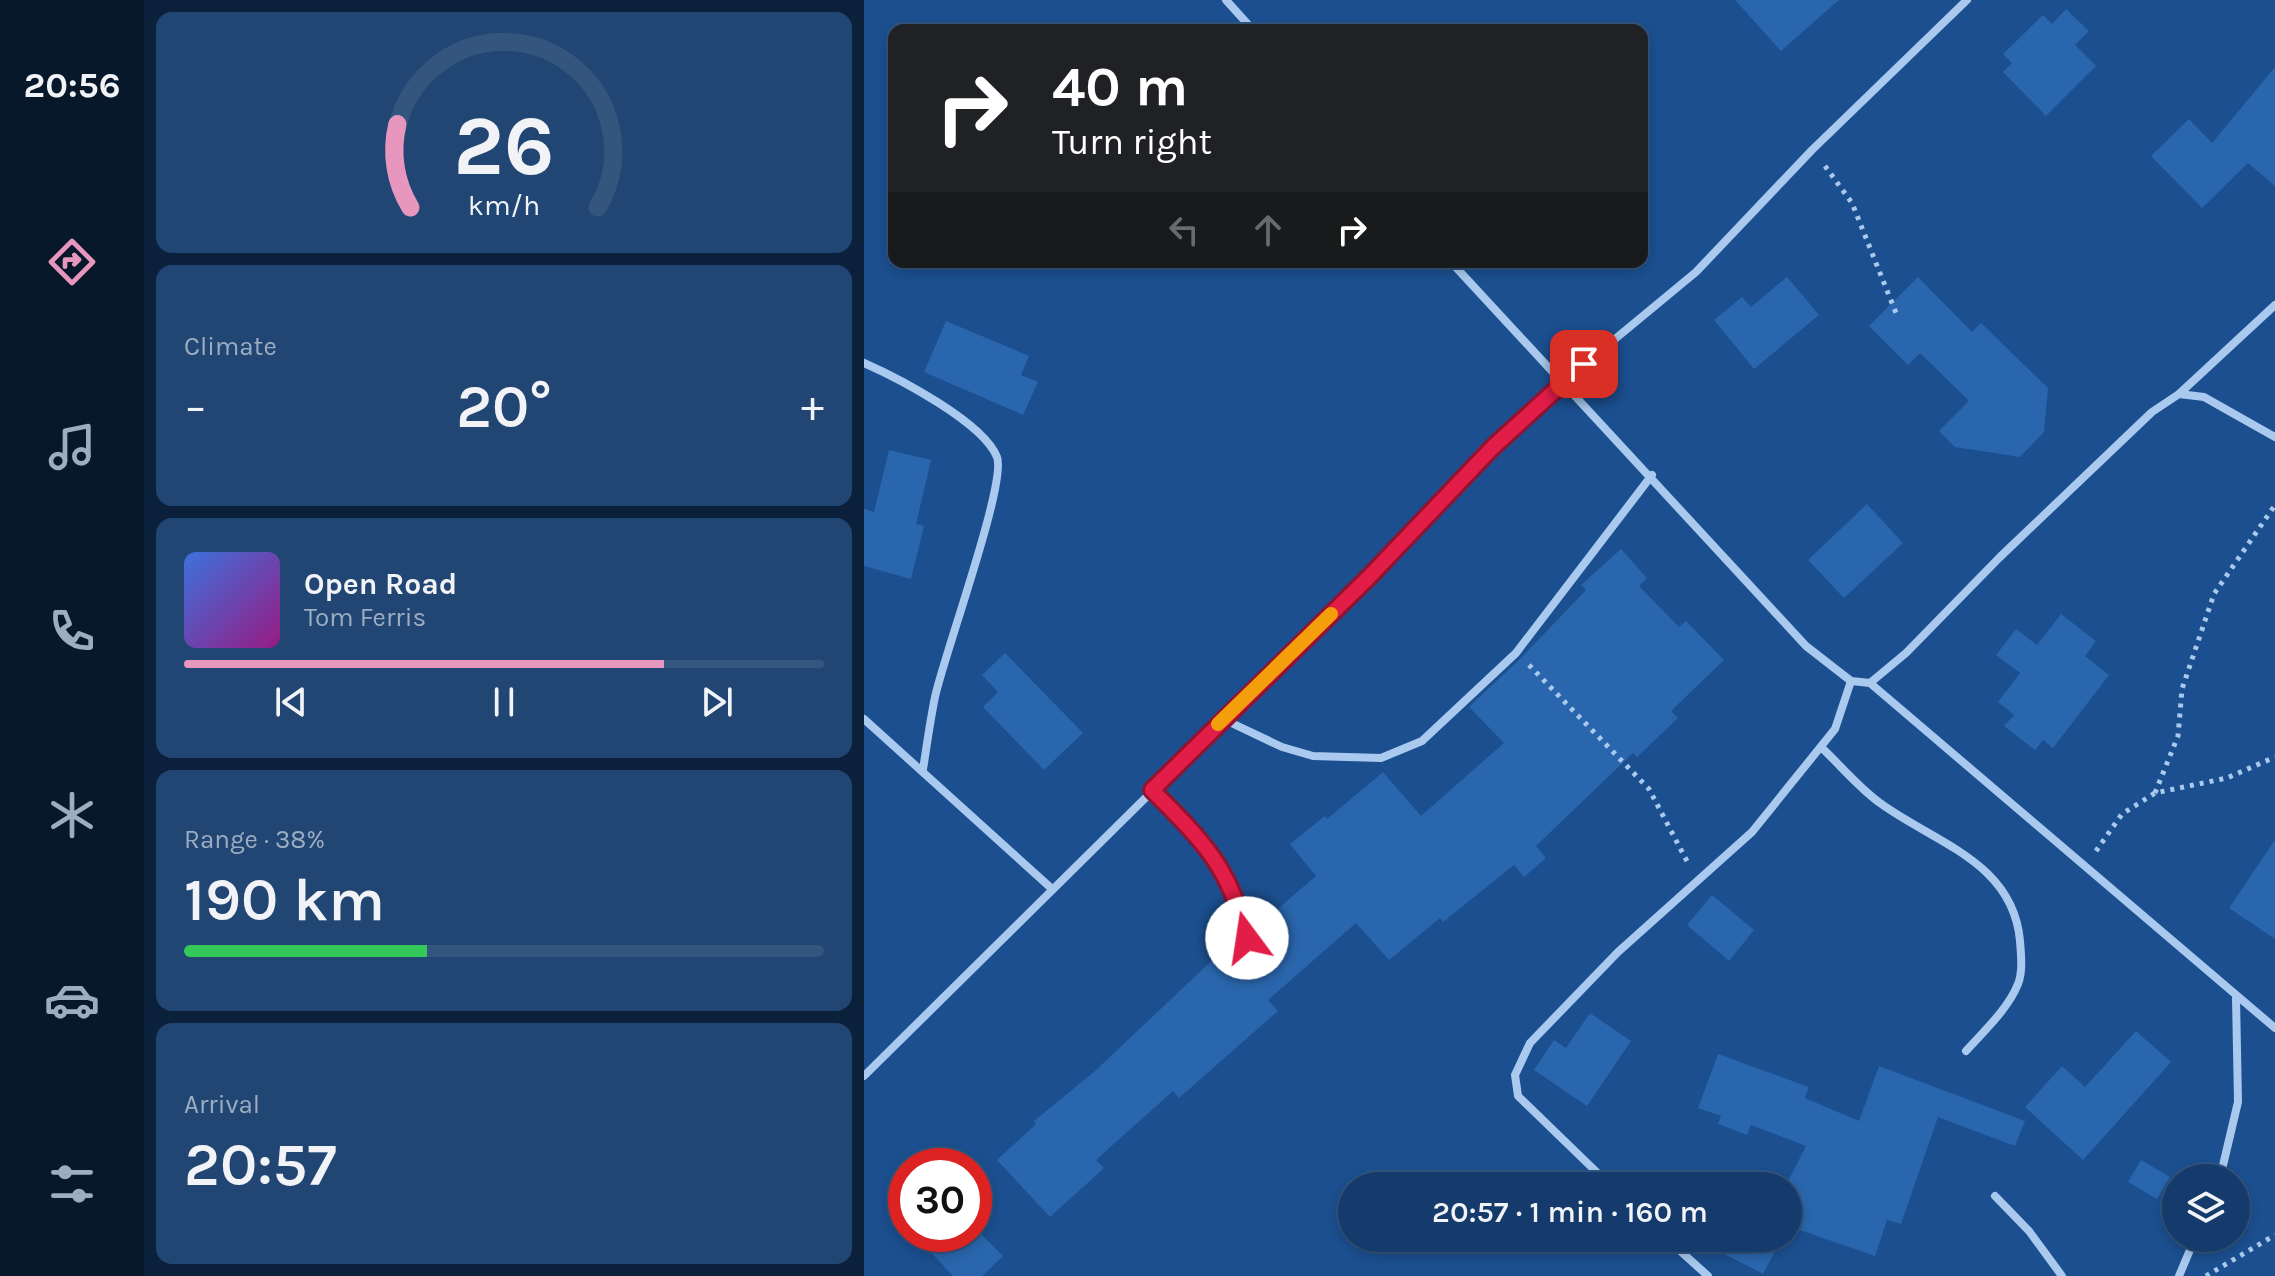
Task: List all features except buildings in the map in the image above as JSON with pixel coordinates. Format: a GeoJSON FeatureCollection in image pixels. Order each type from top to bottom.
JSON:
{"type":"FeatureCollection","features":[{"type":"Feature","properties":{"kind":"street"},"geometry":{"type":"LineString","coordinates":[[1226,0],[1248,24]]}},
{"type":"Feature","properties":{"kind":"street"},"geometry":{"type":"LineString","coordinates":[[864,1076],[1369,577],[1493,447],[1563,382],[1696,272],[1812,150],[1967,0]]}},
{"type":"Feature","properties":{"kind":"street"},"geometry":{"type":"LineString","coordinates":[[1457,268],[1652,475],[1806,646],[1851,681],[1870,683],[2236,998],[2275,1028]]}},
{"type":"Feature","properties":{"kind":"street"},"geometry":{"type":"LineString","coordinates":[[1870,683],[1906,653],[2000,557],[2141,423],[2179,394],[2275,305]]}},
{"type":"Feature","properties":{"kind":"street"},"geometry":{"type":"LineString","coordinates":[[864,363],[920,390],[983,437],[999,467],[991,510],[935,697],[923,769]]}},
{"type":"Feature","properties":{"kind":"street"},"geometry":{"type":"LineString","coordinates":[[2179,394],[2204,397],[2275,437]]}},
{"type":"Feature","properties":{"kind":"street"},"geometry":{"type":"LineString","coordinates":[[1223,719],[1282,747],[1313,756],[1381,758],[1422,741],[1516,653],[1652,475]]}},
{"type":"Feature","properties":{"kind":"street"},"geometry":{"type":"LineString","coordinates":[[1596,1172],[1518,1096],[1515,1075],[1530,1043],[1618,952],[1752,832],[1822,748],[1844,709],[1851,681]]}},
{"type":"Feature","properties":{"kind":"street"},"geometry":{"type":"LineString","coordinates":[[864,719],[923,769],[1051,888]]}},
{"type":"Feature","properties":{"kind":"street"},"geometry":{"type":"LineString","coordinates":[[1822,748],[1878,802],[1951,845],[1983,867],[2003,887],[2018,925],[2019,982],[2005,1005],[1966,1051]]}},
{"type":"Feature","properties":{"kind":"street"},"geometry":{"type":"LineString","coordinates":[[1152,790],[1219,864],[1233,886],[1247,938]]}},
{"type":"Feature","properties":{"kind":"street"},"geometry":{"type":"LineString","coordinates":[[2223,1164],[2238,1102],[2236,998]]}},
{"type":"Feature","properties":{"kind":"street"},"geometry":{"type":"LineString","coordinates":[[1995,1196],[2029,1231],[2062,1276]]}},
{"type":"Feature","properties":{"kind":"street"},"geometry":{"type":"LineString","coordinates":[[1681,1252],[1708,1276]]}},
{"type":"Feature","properties":{"kind":"street"},"geometry":{"type":"LineString","coordinates":[[2179,1276],[2189,1252]]}},
{"type":"Feature","properties":{"kind":"path"},"geometry":{"type":"LineString","coordinates":[[1812,150],[1852,203],[1898,318]]}},
{"type":"Feature","properties":{"kind":"path"},"geometry":{"type":"LineString","coordinates":[[2155,793],[2178,736],[2182,689],[2214,594],[2275,505]]}},
{"type":"Feature","properties":{"kind":"path"},"geometry":{"type":"LineString","coordinates":[[1516,653],[1649,789],[1697,884]]}},
{"type":"Feature","properties":{"kind":"path"},"geometry":{"type":"LineString","coordinates":[[2085,867],[2122,814],[2155,793],[2227,778],[2275,757]]}},
{"type":"Feature","properties":{"kind":"path"},"geometry":{"type":"LineString","coordinates":[[2206,1276],[2275,1235]]}},
{"type":"Feature","properties":{"kind":"slow traffic"},"geometry":{"type":"LineString","coordinates":[[1218,724],[1331,614]]}},
{"type":"Feature","properties":{"kind":"route"},"geometry":{"type":"LineString","coordinates":[[1247,938],[1233,886],[1219,864],[1152,790],[1369,577],[1493,447],[1584,364]]}}]}
